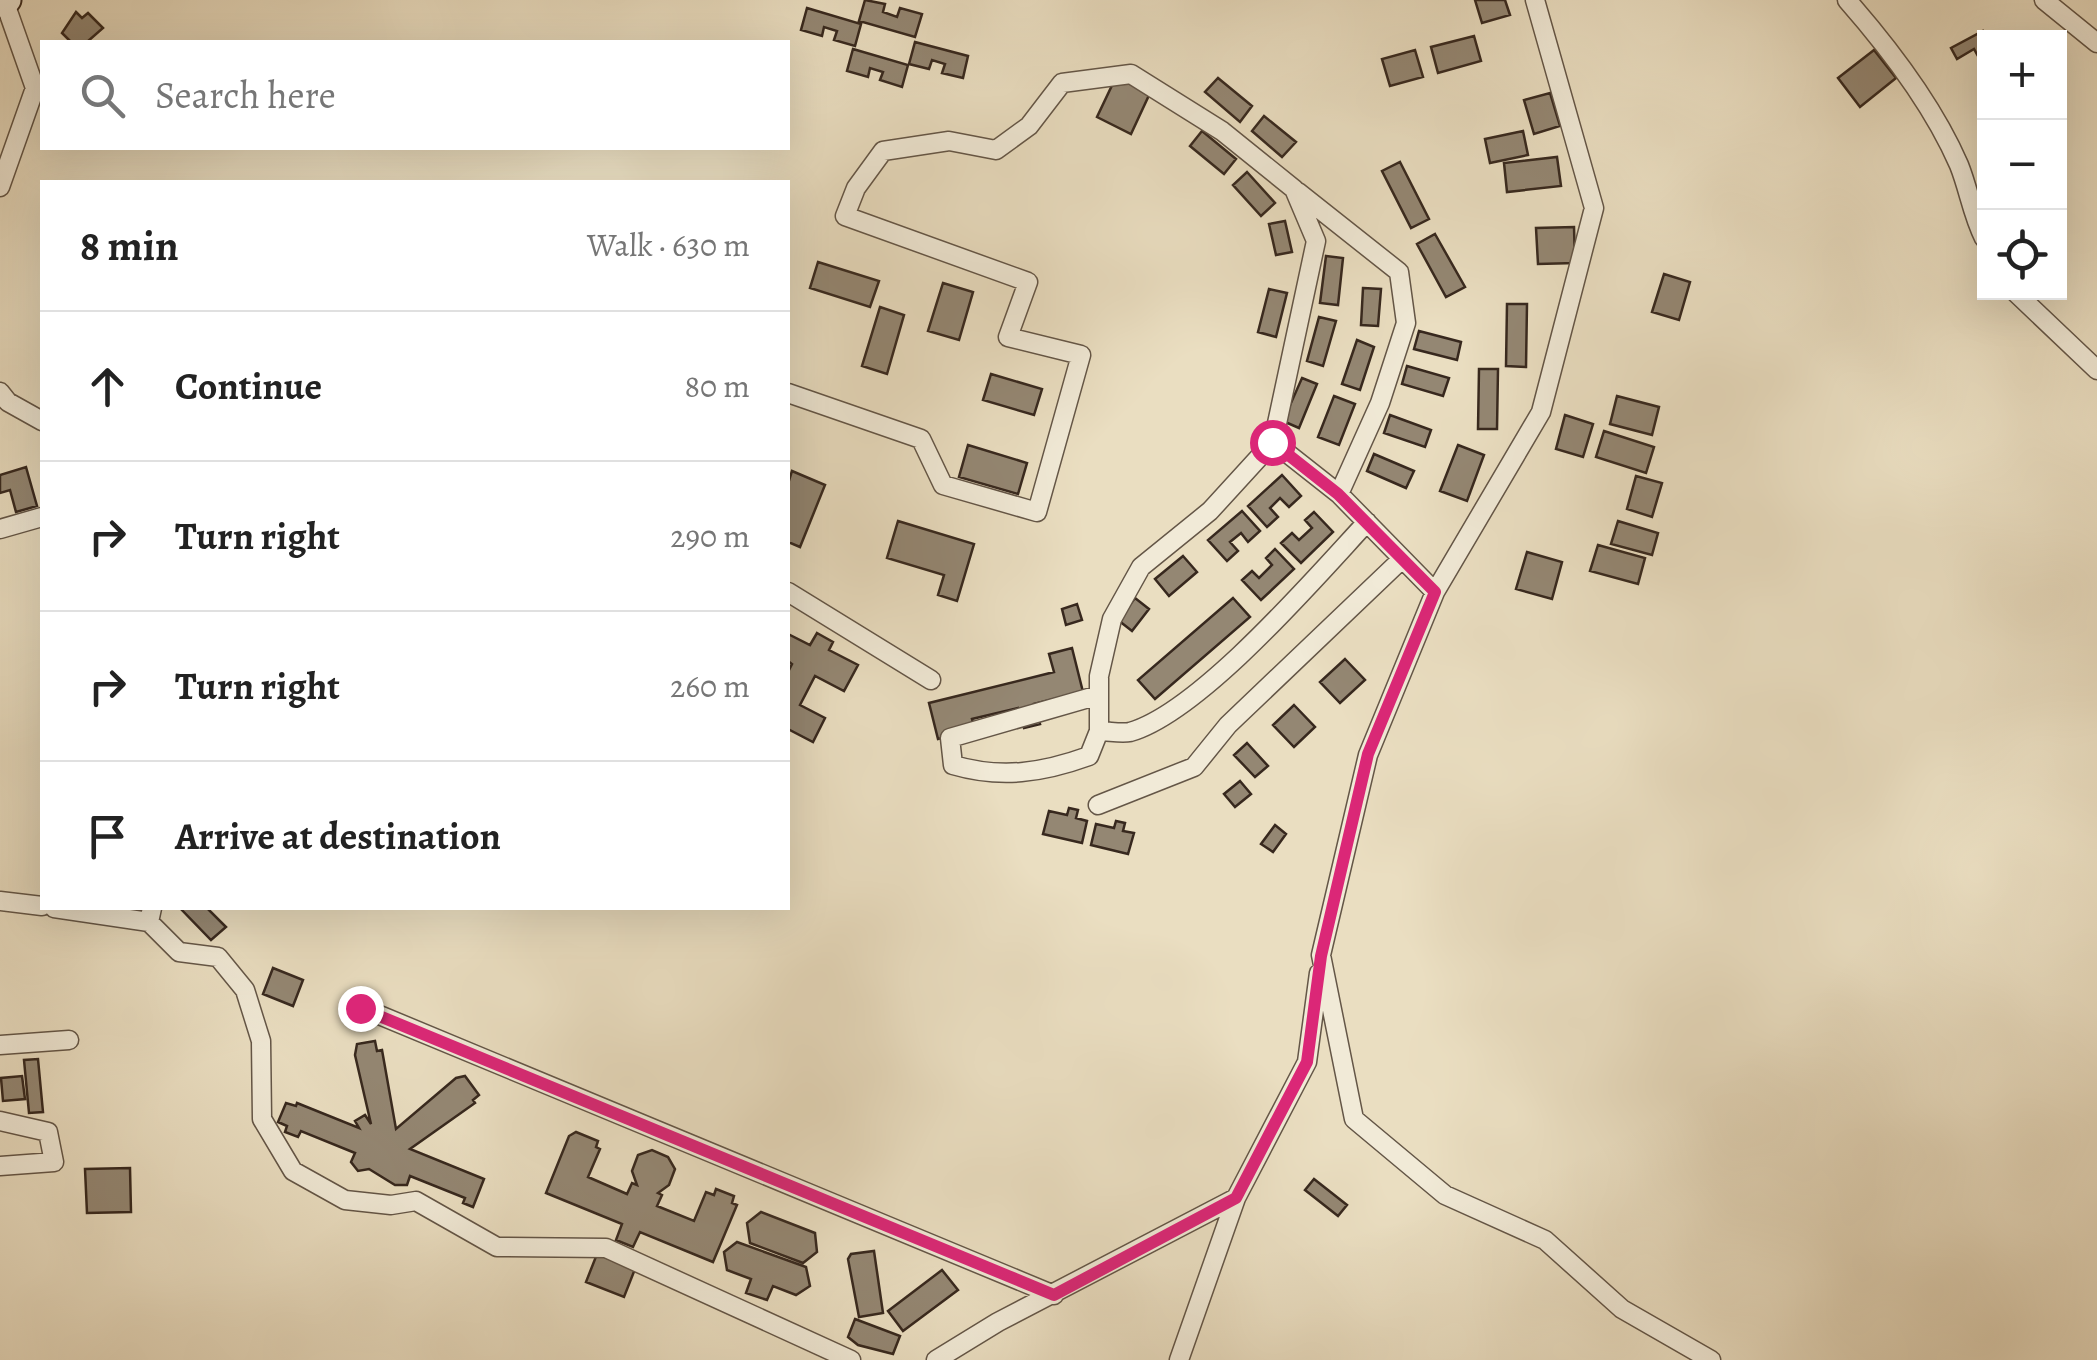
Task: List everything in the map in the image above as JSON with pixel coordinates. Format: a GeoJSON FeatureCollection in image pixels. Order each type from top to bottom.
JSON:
{"type":"FeatureCollection","features":[{"type":"Feature","properties":{"kind":"street"},"geometry":{"type":"LineString","coordinates":[[1179,1360],[1236,1198],[1307,1062],[1321,956],[1368,754],[1435,592],[1542,412],[1594,208],[1536,0]]}},
{"type":"Feature","properties":{"kind":"street"},"geometry":{"type":"LineString","coordinates":[[1847,0],[1894,53],[1950,150],[1977,220]]}},
{"type":"Feature","properties":{"kind":"street"},"geometry":{"type":"LineString","coordinates":[[2044,0],[2097,43]]}},
{"type":"Feature","properties":{"kind":"street"},"geometry":{"type":"LineString","coordinates":[[0,187],[34,88],[4,2]]}},
{"type":"Feature","properties":{"kind":"street"},"geometry":{"type":"LineString","coordinates":[[790,394],[921,439],[943,485],[1037,512],[1081,355],[1008,337],[1028,282],[845,216],[856,188],[883,151],[950,141],[996,150],[1029,126],[1062,83],[1131,74],[1222,131],[1399,272],[1406,323],[1380,402],[1338,494]]}},
{"type":"Feature","properties":{"kind":"street"},"geometry":{"type":"LineString","coordinates":[[1099,694],[950,738],[953,765],[986,774],[1046,772],[1088,756],[1100,731],[1099,694],[1112,619],[1141,567],[1210,510],[1272,442],[1316,241],[1294,189]]}},
{"type":"Feature","properties":{"kind":"street"},"geometry":{"type":"LineString","coordinates":[[2024,300],[2097,370]]}},
{"type":"Feature","properties":{"kind":"street"},"geometry":{"type":"LineString","coordinates":[[0,392],[0,419]]}},
{"type":"Feature","properties":{"kind":"street"},"geometry":{"type":"LineString","coordinates":[[0,392],[8,402],[40,420]]}},
{"type":"Feature","properties":{"kind":"street"},"geometry":{"type":"LineString","coordinates":[[1272,442],[1338,494],[1435,592]]}},
{"type":"Feature","properties":{"kind":"street"},"geometry":{"type":"LineString","coordinates":[[0,529],[40,518]]}},
{"type":"Feature","properties":{"kind":"street"},"geometry":{"type":"LineString","coordinates":[[1100,731],[1129,733],[1188,700],[1293,602],[1367,522]]}},
{"type":"Feature","properties":{"kind":"street"},"geometry":{"type":"LineString","coordinates":[[1098,805],[1194,767],[1228,726],[1402,559]]}},
{"type":"Feature","properties":{"kind":"street"},"geometry":{"type":"LineString","coordinates":[[790,593],[931,680]]}},
{"type":"Feature","properties":{"kind":"street"},"geometry":{"type":"LineString","coordinates":[[0,901],[40,906]]}},
{"type":"Feature","properties":{"kind":"street"},"geometry":{"type":"LineString","coordinates":[[81,910],[150,915],[179,952],[218,957],[245,990],[261,1041],[262,1119],[293,1171],[345,1200],[391,1204],[416,1201],[497,1247],[606,1248],[852,1360]]}},
{"type":"Feature","properties":{"kind":"street"},"geometry":{"type":"LineString","coordinates":[[1321,956],[1354,1119],[1445,1195],[1545,1240],[1622,1309],[1711,1360]]}},
{"type":"Feature","properties":{"kind":"street"},"geometry":{"type":"LineString","coordinates":[[360,1008],[1054,1295]]}},
{"type":"Feature","properties":{"kind":"street"},"geometry":{"type":"LineString","coordinates":[[0,1045],[69,1040]]}},
{"type":"Feature","properties":{"kind":"street"},"geometry":{"type":"LineString","coordinates":[[0,1121],[48,1132],[54,1162],[0,1166]]}},
{"type":"Feature","properties":{"kind":"street"},"geometry":{"type":"LineString","coordinates":[[936,1360],[1236,1198]]}},
{"type":"Feature","properties":{"kind":"building"},"geometry":{"type":"Polygon","coordinates":[[[865,0],[885,4],[883,12],[897,17],[900,8],[922,14],[915,37],[859,21],[865,0]]]}},
{"type":"Feature","properties":{"kind":"building"},"geometry":{"type":"Polygon","coordinates":[[[1475,0],[1505,0],[1510,15],[1482,23],[1475,0]]]}},
{"type":"Feature","properties":{"kind":"building"},"geometry":{"type":"Polygon","coordinates":[[[807,8],[861,24],[855,46],[834,40],[837,31],[824,27],[822,36],[801,30],[807,8]]]}},
{"type":"Feature","properties":{"kind":"building"},"geometry":{"type":"Polygon","coordinates":[[[76,12],[82,18],[88,13],[103,28],[89,40],[69,40],[62,33],[76,12]]]}},
{"type":"Feature","properties":{"kind":"building"},"geometry":{"type":"Polygon","coordinates":[[[1977,34],[1977,54],[1974,49],[1957,59],[1951,48],[1977,34]]]}},
{"type":"Feature","properties":{"kind":"building"},"geometry":{"type":"Polygon","coordinates":[[[1474,36],[1481,61],[1438,73],[1431,47],[1474,36]]]}},
{"type":"Feature","properties":{"kind":"building"},"geometry":{"type":"Polygon","coordinates":[[[915,42],[968,56],[963,78],[942,73],[945,64],[932,60],[929,69],[909,64],[915,42]]]}},
{"type":"Feature","properties":{"kind":"building"},"geometry":{"type":"Polygon","coordinates":[[[853,49],[908,65],[902,87],[880,80],[883,72],[870,68],[868,77],[847,71],[853,49]]]}},
{"type":"Feature","properties":{"kind":"building"},"geometry":{"type":"Polygon","coordinates":[[[1415,50],[1423,77],[1390,86],[1382,59],[1415,50]]]}},
{"type":"Feature","properties":{"kind":"building"},"geometry":{"type":"Polygon","coordinates":[[[1874,50],[1896,78],[1860,107],[1838,78],[1874,50]]]}},
{"type":"Feature","properties":{"kind":"building"},"geometry":{"type":"Polygon","coordinates":[[[1116,77],[1150,93],[1131,134],[1097,117],[1116,77]]]}},
{"type":"Feature","properties":{"kind":"building"},"geometry":{"type":"Polygon","coordinates":[[[1218,78],[1252,106],[1240,122],[1205,92],[1218,78]]]}},
{"type":"Feature","properties":{"kind":"building"},"geometry":{"type":"Polygon","coordinates":[[[1550,93],[1560,126],[1534,134],[1524,100],[1550,93]]]}},
{"type":"Feature","properties":{"kind":"building"},"geometry":{"type":"Polygon","coordinates":[[[1264,116],[1296,142],[1282,157],[1252,131],[1264,116]]]}},
{"type":"Feature","properties":{"kind":"building"},"geometry":{"type":"Polygon","coordinates":[[[1202,131],[1236,159],[1224,174],[1190,146],[1202,131]]]}},
{"type":"Feature","properties":{"kind":"building"},"geometry":{"type":"Polygon","coordinates":[[[1523,131],[1528,155],[1490,163],[1485,139],[1523,131]]]}},
{"type":"Feature","properties":{"kind":"building"},"geometry":{"type":"Polygon","coordinates":[[[1557,157],[1561,186],[1507,192],[1504,163],[1557,157]]]}},
{"type":"Feature","properties":{"kind":"building"},"geometry":{"type":"Polygon","coordinates":[[[1400,162],[1429,219],[1411,228],[1382,171],[1400,162]]]}},
{"type":"Feature","properties":{"kind":"building"},"geometry":{"type":"Polygon","coordinates":[[[1247,172],[1275,203],[1261,216],[1233,185],[1247,172]]]}},
{"type":"Feature","properties":{"kind":"building"},"geometry":{"type":"Polygon","coordinates":[[[1285,221],[1292,252],[1276,255],[1269,224],[1285,221]]]}},
{"type":"Feature","properties":{"kind":"building"},"geometry":{"type":"Polygon","coordinates":[[[1574,227],[1575,263],[1538,264],[1536,228],[1574,227]]]}},
{"type":"Feature","properties":{"kind":"building"},"geometry":{"type":"Polygon","coordinates":[[[1435,234],[1465,287],[1446,297],[1417,244],[1435,234]]]}},
{"type":"Feature","properties":{"kind":"building"},"geometry":{"type":"Polygon","coordinates":[[[1326,256],[1343,258],[1338,305],[1320,303],[1326,256]]]}},
{"type":"Feature","properties":{"kind":"building"},"geometry":{"type":"Polygon","coordinates":[[[818,262],[879,281],[870,307],[810,288],[818,262]]]}},
{"type":"Feature","properties":{"kind":"building"},"geometry":{"type":"Polygon","coordinates":[[[1664,274],[1690,282],[1679,320],[1652,312],[1664,274]]]}},
{"type":"Feature","properties":{"kind":"building"},"geometry":{"type":"Polygon","coordinates":[[[943,283],[973,292],[959,340],[928,331],[943,283]]]}},
{"type":"Feature","properties":{"kind":"building"},"geometry":{"type":"Polygon","coordinates":[[[1363,288],[1381,289],[1378,326],[1361,325],[1363,288]]]}},
{"type":"Feature","properties":{"kind":"building"},"geometry":{"type":"Polygon","coordinates":[[[1269,289],[1287,293],[1276,337],[1258,332],[1269,289]]]}},
{"type":"Feature","properties":{"kind":"building"},"geometry":{"type":"Polygon","coordinates":[[[1507,304],[1527,304],[1526,367],[1506,366],[1507,304]]]}},
{"type":"Feature","properties":{"kind":"building"},"geometry":{"type":"Polygon","coordinates":[[[880,307],[904,315],[887,374],[862,366],[880,307]]]}},
{"type":"Feature","properties":{"kind":"building"},"geometry":{"type":"Polygon","coordinates":[[[1319,317],[1336,321],[1323,366],[1307,361],[1319,317]]]}},
{"type":"Feature","properties":{"kind":"building"},"geometry":{"type":"Polygon","coordinates":[[[1419,331],[1461,342],[1457,360],[1414,349],[1419,331]]]}},
{"type":"Feature","properties":{"kind":"building"},"geometry":{"type":"Polygon","coordinates":[[[1357,340],[1374,347],[1360,390],[1342,384],[1357,340]]]}},
{"type":"Feature","properties":{"kind":"building"},"geometry":{"type":"Polygon","coordinates":[[[1407,366],[1449,378],[1443,396],[1402,384],[1407,366]]]}},
{"type":"Feature","properties":{"kind":"building"},"geometry":{"type":"Polygon","coordinates":[[[1479,369],[1498,369],[1497,429],[1478,429],[1479,369]]]}},
{"type":"Feature","properties":{"kind":"building"},"geometry":{"type":"Polygon","coordinates":[[[991,374],[1042,389],[1034,415],[983,400],[991,374]]]}},
{"type":"Feature","properties":{"kind":"building"},"geometry":{"type":"Polygon","coordinates":[[[1302,378],[1317,384],[1299,428],[1283,421],[1302,378]]]}},
{"type":"Feature","properties":{"kind":"building"},"geometry":{"type":"Polygon","coordinates":[[[1334,396],[1355,404],[1339,445],[1318,437],[1334,396]]]}},
{"type":"Feature","properties":{"kind":"building"},"geometry":{"type":"Polygon","coordinates":[[[1617,396],[1659,407],[1652,435],[1610,424],[1617,396]]]}},
{"type":"Feature","properties":{"kind":"building"},"geometry":{"type":"Polygon","coordinates":[[[1390,415],[1431,430],[1425,447],[1384,433],[1390,415]]]}},
{"type":"Feature","properties":{"kind":"building"},"geometry":{"type":"Polygon","coordinates":[[[1565,415],[1593,424],[1583,457],[1556,449],[1565,415]]]}},
{"type":"Feature","properties":{"kind":"building"},"geometry":{"type":"Polygon","coordinates":[[[1604,431],[1654,447],[1646,473],[1596,457],[1604,431]]]}},
{"type":"Feature","properties":{"kind":"building"},"geometry":{"type":"Polygon","coordinates":[[[968,445],[1027,463],[1018,494],[959,477],[968,445]]]}},
{"type":"Feature","properties":{"kind":"building"},"geometry":{"type":"Polygon","coordinates":[[[1458,445],[1484,455],[1467,501],[1440,491],[1458,445]]]}},
{"type":"Feature","properties":{"kind":"building"},"geometry":{"type":"Polygon","coordinates":[[[1374,454],[1414,471],[1406,488],[1367,471],[1374,454]]]}},
{"type":"Feature","properties":{"kind":"building"},"geometry":{"type":"Polygon","coordinates":[[[26,467],[37,506],[16,512],[10,490],[0,493],[0,475],[26,467]]]}},
{"type":"Feature","properties":{"kind":"building"},"geometry":{"type":"Polygon","coordinates":[[[792,471],[825,485],[800,547],[790,543],[792,471]]]}},
{"type":"Feature","properties":{"kind":"building"},"geometry":{"type":"Polygon","coordinates":[[[1282,475],[1301,496],[1289,507],[1280,498],[1270,508],[1278,517],[1267,527],[1248,506],[1282,475]]]}},
{"type":"Feature","properties":{"kind":"building"},"geometry":{"type":"Polygon","coordinates":[[[1636,476],[1662,483],[1652,517],[1627,509],[1636,476]]]}},
{"type":"Feature","properties":{"kind":"building"},"geometry":{"type":"Polygon","coordinates":[[[1242,511],[1260,531],[1248,542],[1241,533],[1230,542],[1238,551],[1227,561],[1208,540],[1242,511]]]}},
{"type":"Feature","properties":{"kind":"building"},"geometry":{"type":"Polygon","coordinates":[[[1314,512],[1333,532],[1301,563],[1281,543],[1292,533],[1299,540],[1312,528],[1305,520],[1314,512]]]}},
{"type":"Feature","properties":{"kind":"building"},"geometry":{"type":"Polygon","coordinates":[[[898,521],[974,544],[957,601],[938,595],[944,575],[887,558],[898,521]]]}},
{"type":"Feature","properties":{"kind":"building"},"geometry":{"type":"Polygon","coordinates":[[[1618,521],[1658,533],[1652,555],[1611,544],[1618,521]]]}},
{"type":"Feature","properties":{"kind":"building"},"geometry":{"type":"Polygon","coordinates":[[[1598,545],[1645,558],[1638,584],[1590,571],[1598,545]]]}},
{"type":"Feature","properties":{"kind":"building"},"geometry":{"type":"Polygon","coordinates":[[[1275,549],[1294,569],[1261,600],[1242,580],[1252,571],[1259,578],[1272,565],[1266,558],[1275,549]]]}},
{"type":"Feature","properties":{"kind":"building"},"geometry":{"type":"Polygon","coordinates":[[[1527,552],[1562,562],[1552,599],[1516,589],[1527,552]]]}},
{"type":"Feature","properties":{"kind":"building"},"geometry":{"type":"Polygon","coordinates":[[[1183,556],[1197,572],[1169,596],[1155,579],[1183,556]]]}},
{"type":"Feature","properties":{"kind":"building"},"geometry":{"type":"Polygon","coordinates":[[[1135,598],[1149,609],[1132,631],[1118,620],[1135,598]]]}},
{"type":"Feature","properties":{"kind":"building"},"geometry":{"type":"Polygon","coordinates":[[[1233,598],[1250,617],[1155,699],[1138,680],[1233,598]]]}},
{"type":"Feature","properties":{"kind":"building"},"geometry":{"type":"Polygon","coordinates":[[[1077,604],[1082,620],[1066,625],[1062,609],[1077,604]]]}},
{"type":"Feature","properties":{"kind":"building"},"geometry":{"type":"Polygon","coordinates":[[[817,633],[833,642],[829,650],[858,665],[844,691],[815,676],[800,705],[825,718],[813,742],[790,730],[790,635],[810,645],[817,633]]]}},
{"type":"Feature","properties":{"kind":"building"},"geometry":{"type":"Polygon","coordinates":[[[1072,648],[1083,692],[1034,704],[1040,724],[1024,728],[1018,708],[972,719],[975,730],[938,739],[929,703],[1054,672],[1049,654],[1072,648]]]}},
{"type":"Feature","properties":{"kind":"building"},"geometry":{"type":"Polygon","coordinates":[[[1345,659],[1365,680],[1340,703],[1320,682],[1345,659]]]}},
{"type":"Feature","properties":{"kind":"building"},"geometry":{"type":"Polygon","coordinates":[[[1294,705],[1315,727],[1294,747],[1273,725],[1294,705]]]}},
{"type":"Feature","properties":{"kind":"building"},"geometry":{"type":"Polygon","coordinates":[[[1247,743],[1268,766],[1255,777],[1234,755],[1247,743]]]}},
{"type":"Feature","properties":{"kind":"building"},"geometry":{"type":"Polygon","coordinates":[[[1240,781],[1251,794],[1235,807],[1224,794],[1240,781]]]}},
{"type":"Feature","properties":{"kind":"building"},"geometry":{"type":"Polygon","coordinates":[[[1069,808],[1078,810],[1076,818],[1087,821],[1082,843],[1043,834],[1049,811],[1067,815],[1069,808]]]}},
{"type":"Feature","properties":{"kind":"building"},"geometry":{"type":"Polygon","coordinates":[[[1116,821],[1125,823],[1123,831],[1134,833],[1128,854],[1091,845],[1096,824],[1114,828],[1116,821]]]}},
{"type":"Feature","properties":{"kind":"building"},"geometry":{"type":"Polygon","coordinates":[[[1275,825],[1286,834],[1273,852],[1261,844],[1275,825]]]}},
{"type":"Feature","properties":{"kind":"building"},"geometry":{"type":"Polygon","coordinates":[[[182,910],[209,910],[226,927],[211,940],[182,910]]]}},
{"type":"Feature","properties":{"kind":"building"},"geometry":{"type":"Polygon","coordinates":[[[273,968],[303,980],[293,1006],[263,994],[273,968]]]}},
{"type":"Feature","properties":{"kind":"building"},"geometry":{"type":"Polygon","coordinates":[[[375,1041],[377,1051],[382,1050],[396,1129],[456,1078],[465,1076],[479,1095],[473,1100],[475,1103],[410,1149],[484,1179],[473,1207],[463,1203],[465,1198],[410,1176],[407,1185],[395,1185],[369,1169],[358,1171],[351,1162],[355,1153],[301,1131],[298,1137],[285,1132],[287,1126],[278,1122],[286,1103],[297,1103],[359,1128],[355,1121],[365,1115],[371,1124],[355,1055],[357,1044],[375,1041]]]}},
{"type":"Feature","properties":{"kind":"building"},"geometry":{"type":"Polygon","coordinates":[[[38,1059],[43,1112],[29,1113],[24,1060],[38,1059]]]}},
{"type":"Feature","properties":{"kind":"building"},"geometry":{"type":"Polygon","coordinates":[[[22,1076],[25,1099],[3,1101],[1,1078],[22,1076]]]}},
{"type":"Feature","properties":{"kind":"building"},"geometry":{"type":"Polygon","coordinates":[[[576,1132],[598,1141],[596,1147],[600,1149],[588,1177],[627,1194],[632,1183],[637,1185],[632,1171],[638,1155],[652,1150],[668,1157],[675,1169],[669,1185],[658,1193],[662,1195],[657,1206],[694,1221],[706,1192],[714,1195],[716,1189],[734,1196],[732,1203],[737,1205],[713,1262],[640,1232],[633,1247],[616,1240],[622,1224],[546,1193],[569,1136],[576,1132]]]}},
{"type":"Feature","properties":{"kind":"building"},"geometry":{"type":"Polygon","coordinates":[[[130,1168],[131,1212],[87,1213],[85,1169],[130,1168]]]}},
{"type":"Feature","properties":{"kind":"building"},"geometry":{"type":"Polygon","coordinates":[[[1314,1179],[1347,1205],[1338,1216],[1305,1190],[1314,1179]]]}},
{"type":"Feature","properties":{"kind":"building"},"geometry":{"type":"Polygon","coordinates":[[[761,1212],[815,1233],[817,1252],[803,1263],[750,1243],[747,1223],[761,1212]]]}},
{"type":"Feature","properties":{"kind":"building"},"geometry":{"type":"Polygon","coordinates":[[[737,1242],[806,1267],[810,1286],[796,1295],[773,1286],[767,1300],[746,1293],[751,1279],[727,1270],[724,1252],[737,1242]]]}},
{"type":"Feature","properties":{"kind":"building"},"geometry":{"type":"Polygon","coordinates":[[[874,1251],[883,1313],[859,1317],[848,1259],[851,1254],[874,1251]]]}},
{"type":"Feature","properties":{"kind":"building"},"geometry":{"type":"Polygon","coordinates":[[[597,1254],[635,1269],[624,1297],[586,1282],[597,1254]]]}},
{"type":"Feature","properties":{"kind":"building"},"geometry":{"type":"Polygon","coordinates":[[[942,1270],[958,1290],[903,1331],[888,1311],[942,1270]]]}},
{"type":"Feature","properties":{"kind":"building"},"geometry":{"type":"Polygon","coordinates":[[[855,1319],[900,1336],[893,1354],[858,1345],[848,1337],[855,1319]]]}},
{"type":"Feature","properties":{"kind":"route"},"geometry":{"type":"LineString","coordinates":[[360,1008],[1054,1295],[1236,1198],[1307,1062],[1321,956],[1368,754],[1435,592],[1338,494],[1272,442]]}}]}
